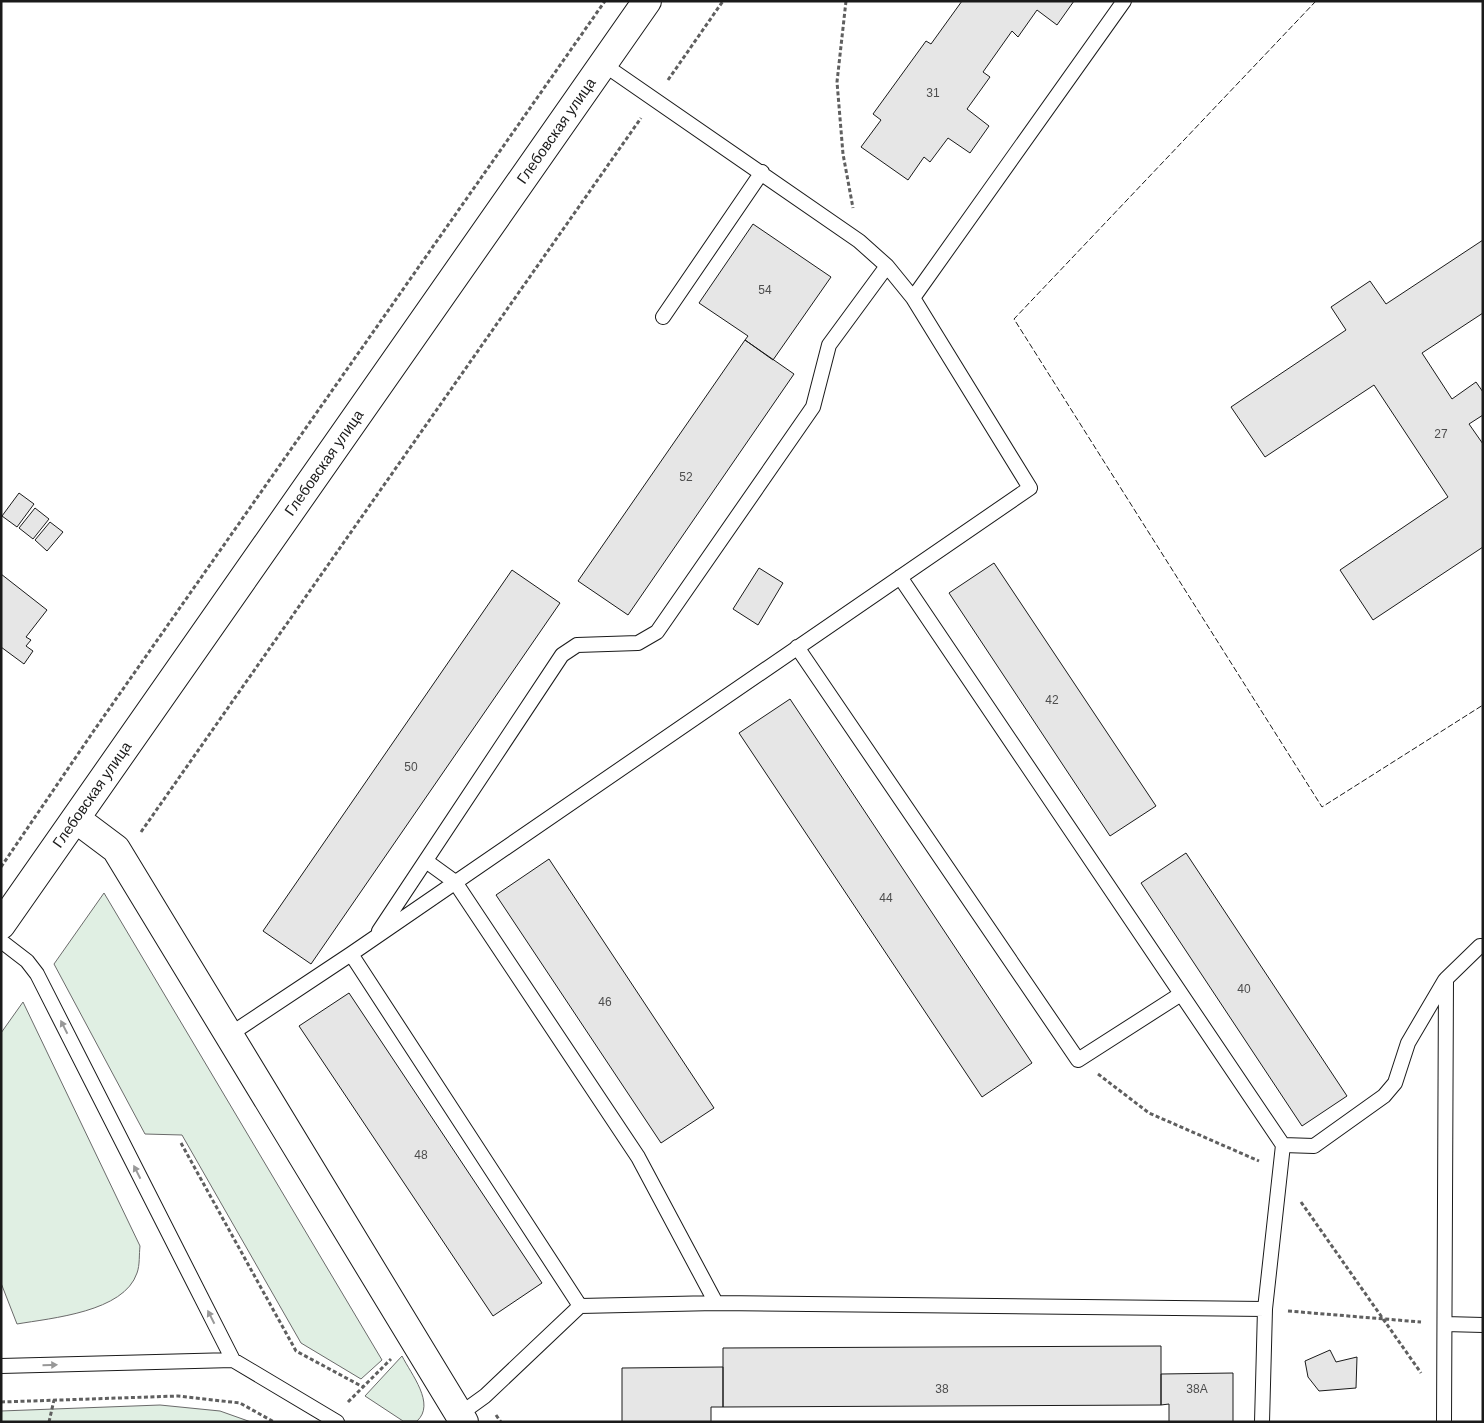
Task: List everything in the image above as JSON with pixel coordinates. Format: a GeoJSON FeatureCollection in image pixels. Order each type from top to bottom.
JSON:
{"type":"FeatureCollection","features":[{"type":"Feature","properties":{"kind":"main road","name":"Глебовская улица"},"geometry":{"type":"LineString","coordinates":[[1,925],[648,1]]}},
{"type":"Feature","properties":{"kind":"main road"},"geometry":{"type":"LineString","coordinates":[[76,819],[116,849],[123,859],[462,1418]]}},
{"type":"Feature","properties":{"kind":"lane"},"geometry":{"type":"LineString","coordinates":[[913,298],[1124,1]]}},
{"type":"Feature","properties":{"kind":"lane"},"geometry":{"type":"LineString","coordinates":[[229,1035],[351,954],[1030,488],[913,298],[887,266],[860,241],[603,64]]}},
{"type":"Feature","properties":{"kind":"lane"},"geometry":{"type":"LineString","coordinates":[[663,317],[762,172]]}},
{"type":"Feature","properties":{"kind":"lane"},"geometry":{"type":"LineString","coordinates":[[376,936],[562,655],[578,645],[638,642],[657,632],[813,407],[830,345],[887,266]]}},
{"type":"Feature","properties":{"kind":"lane"},"geometry":{"type":"LineString","coordinates":[[900,577],[1282,1145],[1265,1309],[1262,1422]]}},
{"type":"Feature","properties":{"kind":"lane"},"geometry":{"type":"LineString","coordinates":[[798,647],[1078,1060],[1181,994]]}},
{"type":"Feature","properties":{"kind":"lane"},"geometry":{"type":"LineString","coordinates":[[426,860],[455,882],[638,1157],[716,1303]]}},
{"type":"Feature","properties":{"kind":"lane"},"geometry":{"type":"LineString","coordinates":[[1,941],[27,961],[37,974],[232,1360]]}},
{"type":"Feature","properties":{"kind":"lane"},"geometry":{"type":"LineString","coordinates":[[1282,1145],[1314,1146],[1384,1096],[1395,1083],[1408,1043],[1446,979],[1480,946],[1483,946]]}},
{"type":"Feature","properties":{"kind":"lane"},"geometry":{"type":"LineString","coordinates":[[351,954],[580,1306]]}},
{"type":"Feature","properties":{"kind":"lane"},"geometry":{"type":"LineString","coordinates":[[1444,1422],[1446,979]]}},
{"type":"Feature","properties":{"kind":"lane"},"geometry":{"type":"LineString","coordinates":[[462,1418],[580,1306],[716,1303],[1265,1309]]}},
{"type":"Feature","properties":{"kind":"lane"},"geometry":{"type":"LineString","coordinates":[[1444,1324],[1483,1325]]}},
{"type":"Feature","properties":{"kind":"lane"},"geometry":{"type":"LineString","coordinates":[[1,1366],[232,1360],[337,1422]]}},
{"type":"Feature","properties":{"kind":"path"},"geometry":{"type":"LineString","coordinates":[[1,867],[95,729],[605,1]]}},
{"type":"Feature","properties":{"kind":"path"},"geometry":{"type":"LineString","coordinates":[[123,859],[723,1]]}},
{"type":"Feature","properties":{"kind":"path"},"geometry":{"type":"LineString","coordinates":[[846,1],[837,82],[843,154],[860,241]]}},
{"type":"Feature","properties":{"kind":"path"},"geometry":{"type":"LineString","coordinates":[[181,1143],[296,1351],[362,1387]]}},
{"type":"Feature","properties":{"kind":"path"},"geometry":{"type":"LineString","coordinates":[[1265,1309],[1444,1324]]}},
{"type":"Feature","properties":{"kind":"path"},"geometry":{"type":"LineString","coordinates":[[337,1422],[351,1396],[394,1356],[417,1341]]}},
{"type":"Feature","properties":{"kind":"path"},"geometry":{"type":"LineString","coordinates":[[1,1402],[178,1396],[240,1403],[274,1422]]}},
{"type":"Feature","properties":{"kind":"path"},"geometry":{"type":"LineString","coordinates":[[49,1422],[54,1400]]}},
{"type":"Feature","properties":{"kind":"green space"},"geometry":{"type":"Polygon","coordinates":[[[104,893],[382,1360],[361,1379],[301,1343],[182,1135],[145,1134],[54,964],[104,893]]]}},
{"type":"Feature","properties":{"kind":"green space"},"geometry":{"type":"Polygon","coordinates":[[[23,1002],[140,1246],[137,1273],[130,1286],[118,1297],[103,1305],[67,1316],[17,1324],[1,1283],[1,1033],[23,1002]]]}},
{"type":"Feature","properties":{"kind":"green space"},"geometry":{"type":"Polygon","coordinates":[[[402,1356],[416,1380],[423,1398],[422,1414],[417,1421],[403,1421],[365,1396],[402,1356]]]}},
{"type":"Feature","properties":{"kind":"green space"},"geometry":{"type":"Polygon","coordinates":[[[160,1405],[220,1411],[251,1422],[1,1422],[1,1411],[160,1405]]]}},
{"type":"Feature","properties":{"kind":"building"},"geometry":{"type":"Polygon","coordinates":[[[962,1],[1074,1],[1057,25],[1037,10],[1018,37],[1012,31],[983,72],[990,77],[967,109],[989,126],[970,153],[948,138],[930,162],[924,157],[908,180],[861,147],[881,120],[873,114],[926,41],[931,44],[962,1]]]}},
{"type":"Feature","properties":{"kind":"building"},"geometry":{"type":"Polygon","coordinates":[[[753,224],[831,277],[773,360],[745,340],[748,336],[699,303],[753,224]]]}},
{"type":"Feature","properties":{"kind":"building"},"geometry":{"type":"Polygon","coordinates":[[[1483,240],[1483,313],[1422,353],[1452,399],[1476,382],[1483,392],[1483,415],[1469,424],[1483,444],[1483,547],[1373,620],[1340,570],[1448,497],[1374,385],[1265,457],[1231,407],[1346,330],[1331,307],[1370,281],[1386,304],[1483,240]]]}},
{"type":"Feature","properties":{"kind":"building"},"geometry":{"type":"Polygon","coordinates":[[[745,340],[794,374],[628,615],[578,581],[745,340]]]}},
{"type":"Feature","properties":{"kind":"building"},"geometry":{"type":"Polygon","coordinates":[[[19,493],[34,504],[17,527],[2,516],[19,493]]]}},
{"type":"Feature","properties":{"kind":"building"},"geometry":{"type":"Polygon","coordinates":[[[35,508],[49,519],[33,539],[19,528],[35,508]]]}},
{"type":"Feature","properties":{"kind":"building"},"geometry":{"type":"Polygon","coordinates":[[[50,522],[63,532],[47,551],[35,540],[50,522]]]}},
{"type":"Feature","properties":{"kind":"building"},"geometry":{"type":"Polygon","coordinates":[[[994,563],[1156,806],[1110,836],[949,593],[994,563]]]}},
{"type":"Feature","properties":{"kind":"building"},"geometry":{"type":"Polygon","coordinates":[[[759,568],[783,583],[758,625],[733,609],[759,568]]]}},
{"type":"Feature","properties":{"kind":"building"},"geometry":{"type":"Polygon","coordinates":[[[512,570],[560,603],[311,964],[263,931],[512,570]]]}},
{"type":"Feature","properties":{"kind":"building"},"geometry":{"type":"Polygon","coordinates":[[[1,574],[47,610],[26,637],[31,640],[26,646],[33,651],[24,664],[1,647],[1,574]]]}},
{"type":"Feature","properties":{"kind":"building"},"geometry":{"type":"Polygon","coordinates":[[[790,699],[1032,1063],[982,1097],[739,733],[790,699]]]}},
{"type":"Feature","properties":{"kind":"building"},"geometry":{"type":"Polygon","coordinates":[[[1186,853],[1347,1096],[1302,1126],[1141,883],[1186,853]]]}},
{"type":"Feature","properties":{"kind":"building"},"geometry":{"type":"Polygon","coordinates":[[[549,859],[714,1108],[661,1143],[496,895],[549,859]]]}},
{"type":"Feature","properties":{"kind":"building"},"geometry":{"type":"Polygon","coordinates":[[[349,993],[542,1283],[493,1316],[299,1026],[349,993]]]}},
{"type":"Feature","properties":{"kind":"building"},"geometry":{"type":"Polygon","coordinates":[[[1161,1346],[1161,1405],[723,1407],[723,1348],[1161,1346]]]}},
{"type":"Feature","properties":{"kind":"building"},"geometry":{"type":"Polygon","coordinates":[[[1330,1350],[1336,1362],[1357,1357],[1356,1388],[1319,1391],[1308,1377],[1305,1361],[1330,1350]]]}},
{"type":"Feature","properties":{"kind":"building"},"geometry":{"type":"Polygon","coordinates":[[[723,1367],[723,1407],[711,1407],[711,1422],[622,1422],[622,1368],[723,1367]]]}},
{"type":"Feature","properties":{"kind":"building"},"geometry":{"type":"Polygon","coordinates":[[[1233,1373],[1233,1422],[1169,1422],[1169,1404],[1161,1405],[1161,1374],[1233,1373]]]}},
{"type":"Feature","properties":{"kind":"fence"},"geometry":{"type":"LineString","coordinates":[[1316,1],[1014,319],[1322,807],[1483,705]]}}]}
